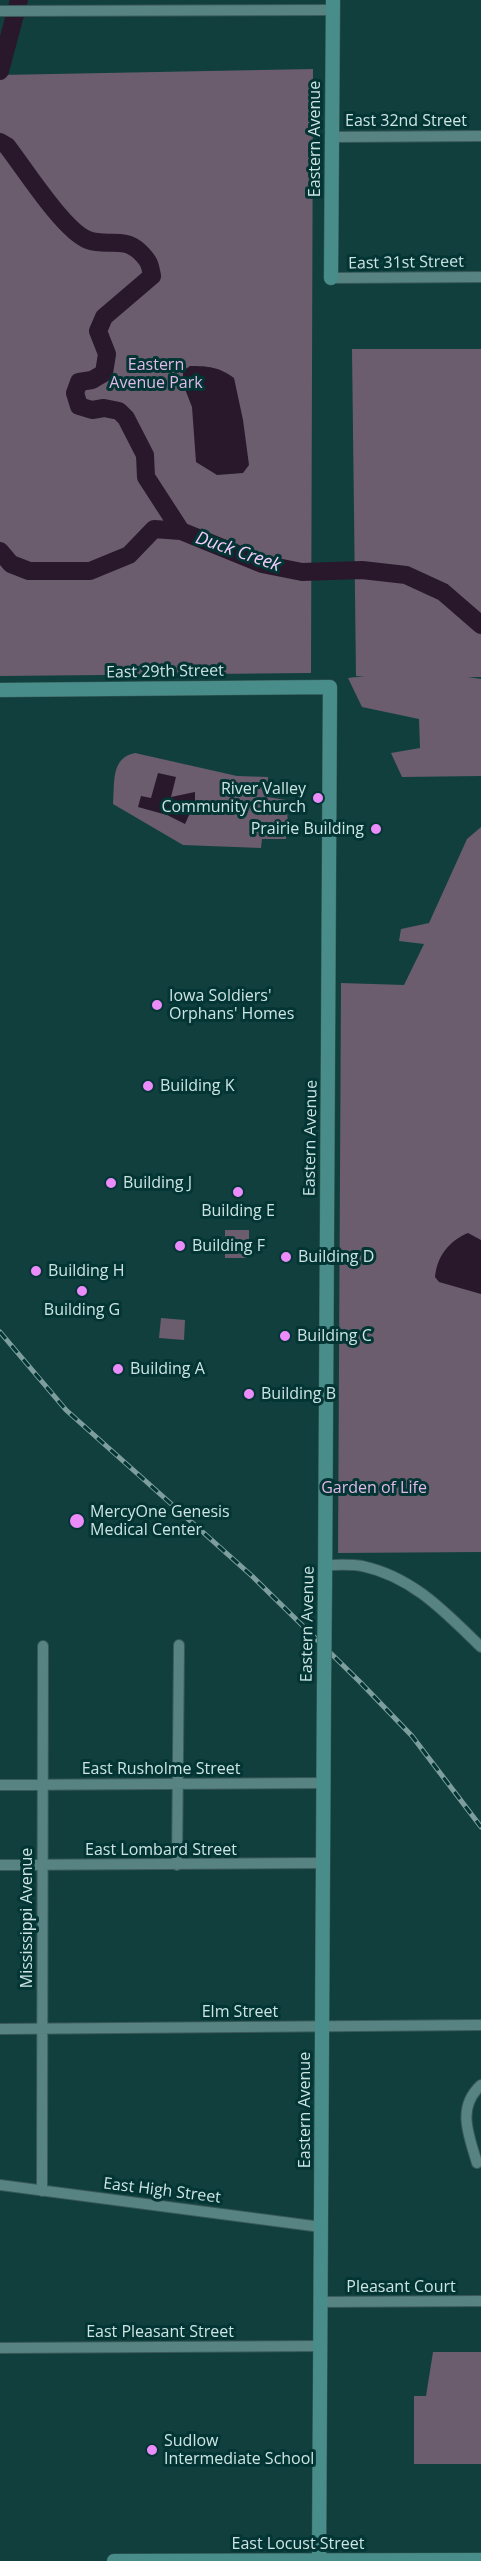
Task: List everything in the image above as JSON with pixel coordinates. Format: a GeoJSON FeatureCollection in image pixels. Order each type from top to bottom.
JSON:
{"type":"FeatureCollection","features":[{"type":"Feature","properties":{"kind":"street"},"geometry":{"type":"LineString","coordinates":[[0,11],[159,5],[333,5]]}},
{"type":"Feature","properties":{"kind":"street","name":"Eastern Avenue"},"geometry":{"type":"LineString","coordinates":[[331,278],[333,5]]}},
{"type":"Feature","properties":{"kind":"street","name":"East 32nd Street"},"geometry":{"type":"LineString","coordinates":[[332,137],[481,136]]}},
{"type":"Feature","properties":{"kind":"street","name":"East 31st Street"},"geometry":{"type":"LineString","coordinates":[[331,278],[481,277]]}},
{"type":"Feature","properties":{"kind":"street","name":"Eastern Avenue"},"geometry":{"type":"LineString","coordinates":[[319,2561],[330,687]]}},
{"type":"Feature","properties":{"kind":"street","name":"East 29th Street"},"geometry":{"type":"LineString","coordinates":[[0,690],[330,687]]}},
{"type":"Feature","properties":{"kind":"street"},"geometry":{"type":"LineString","coordinates":[[325,1565],[360,1566],[391,1574],[438,1604],[481,1647]]}},
{"type":"Feature","properties":{"kind":"street"},"geometry":{"type":"LineString","coordinates":[[177,1864],[179,1645]]}},
{"type":"Feature","properties":{"kind":"street","name":"Mississippi Avenue"},"geometry":{"type":"LineString","coordinates":[[42,2191],[43,1646]]}},
{"type":"Feature","properties":{"kind":"street","name":"East Rusholme Street"},"geometry":{"type":"LineString","coordinates":[[0,1785],[323,1783]]}},
{"type":"Feature","properties":{"kind":"street","name":"East Lombard Street"},"geometry":{"type":"LineString","coordinates":[[0,1865],[323,1863]]}},
{"type":"Feature","properties":{"kind":"street","name":"Elm Street"},"geometry":{"type":"LineString","coordinates":[[0,2029],[481,2025]]}},
{"type":"Feature","properties":{"kind":"street"},"geometry":{"type":"LineString","coordinates":[[477,2163],[465,2121],[466,2108],[474,2091],[481,2085]]}},
{"type":"Feature","properties":{"kind":"street","name":"East High Street"},"geometry":{"type":"LineString","coordinates":[[0,2185],[321,2227]]}},
{"type":"Feature","properties":{"kind":"street","name":"Pleasant Court"},"geometry":{"type":"LineString","coordinates":[[320,2302],[481,2301]]}},
{"type":"Feature","properties":{"kind":"street","name":"East Pleasant Street"},"geometry":{"type":"LineString","coordinates":[[0,2348],[320,2346]]}},
{"type":"Feature","properties":{"kind":"street","name":"East Locust Street"},"geometry":{"type":"LineString","coordinates":[[114,2561],[481,2560]]}},
{"type":"Feature","properties":{"kind":"green space","name":"Eastern Avenue Park"},"geometry":{"type":"Polygon","coordinates":[[[313,69],[311,673],[0,676],[0,75],[313,69]]]}},
{"type":"Feature","properties":{"kind":"green space"},"geometry":{"type":"Polygon","coordinates":[[[352,349],[481,349],[481,677],[468,677],[481,679],[481,776],[402,777],[391,753],[420,748],[419,719],[362,707],[348,678],[365,676],[356,676],[352,349]]]}},
{"type":"Feature","properties":{"kind":"green space"},"geometry":{"type":"Polygon","coordinates":[[[135,753],[237,776],[268,777],[267,797],[286,800],[289,834],[286,834],[286,839],[262,839],[261,848],[183,845],[113,804],[114,780],[118,766],[121,760],[135,753]]]}},
{"type":"Feature","properties":{"kind":"green space","name":"Garden of Life"},"geometry":{"type":"Polygon","coordinates":[[[481,827],[481,1552],[338,1553],[341,983],[404,985],[424,944],[399,941],[401,929],[429,923],[467,839],[481,827]]]}},
{"type":"Feature","properties":{"kind":"green space"},"geometry":{"type":"Polygon","coordinates":[[[225,1230],[249,1230],[249,1258],[225,1258],[225,1230]]]}},
{"type":"Feature","properties":{"kind":"green space"},"geometry":{"type":"Polygon","coordinates":[[[161,1318],[185,1320],[184,1340],[159,1338],[161,1318]]]}},
{"type":"Feature","properties":{"kind":"green space"},"geometry":{"type":"Polygon","coordinates":[[[433,2352],[481,2352],[481,2464],[414,2464],[414,2396],[426,2396],[433,2352]]]}},
{"type":"Feature","properties":{"kind":"shaded area"},"geometry":{"type":"Polygon","coordinates":[[[190,366],[213,368],[234,378],[249,465],[243,473],[217,475],[196,462],[192,407],[183,384],[183,371],[190,366]]]}},
{"type":"Feature","properties":{"kind":"shaded area"},"geometry":{"type":"Polygon","coordinates":[[[158,773],[176,777],[171,797],[195,792],[195,802],[185,824],[167,815],[138,807],[141,796],[151,798],[158,773]]]}},
{"type":"Feature","properties":{"kind":"shaded area"},"geometry":{"type":"Polygon","coordinates":[[[468,1233],[481,1240],[481,1294],[439,1282],[435,1277],[438,1262],[445,1250],[455,1240],[468,1233]]]}},
{"type":"Feature","properties":{"kind":"waterway"},"geometry":{"type":"LineString","coordinates":[[0,71],[19,0]]}},
{"type":"Feature","properties":{"kind":"waterway"},"geometry":{"type":"LineString","coordinates":[[0,142],[7,146],[56,212],[78,234],[95,242],[128,244],[140,252],[149,263],[152,276],[104,317],[98,331],[107,354],[104,373],[92,380],[79,382],[75,393],[79,406],[92,410],[104,408],[119,411],[126,418],[145,455],[146,477],[181,531]]}},
{"type":"Feature","properties":{"kind":"waterway","name":"Duck Creek"},"geometry":{"type":"LineString","coordinates":[[0,551],[11,564],[29,571],[90,571],[129,555],[154,529],[181,531],[262,564],[302,572],[362,570],[406,575],[443,592],[481,625]]}},
{"type":"Feature","properties":{"kind":"railway"},"geometry":{"type":"LineString","coordinates":[[0,1332],[66,1410],[252,1576],[360,1682],[412,1736],[481,1827]]}},
{"type":"Feature","properties":{"kind":"place","name":"River Valley Community Church"},"geometry":{"type":"Point","coordinates":[318,798]}},
{"type":"Feature","properties":{"kind":"place","name":"Prairie Building"},"geometry":{"type":"Point","coordinates":[376,829]}},
{"type":"Feature","properties":{"kind":"place","name":"Iowa Soldiers' Orphans' Homes"},"geometry":{"type":"Point","coordinates":[157,1005]}},
{"type":"Feature","properties":{"kind":"place","name":"Building K"},"geometry":{"type":"Point","coordinates":[148,1086]}},
{"type":"Feature","properties":{"kind":"place","name":"Building J"},"geometry":{"type":"Point","coordinates":[111,1183]}},
{"type":"Feature","properties":{"kind":"place","name":"Building E"},"geometry":{"type":"Point","coordinates":[238,1192]}},
{"type":"Feature","properties":{"kind":"place","name":"Building F"},"geometry":{"type":"Point","coordinates":[180,1246]}},
{"type":"Feature","properties":{"kind":"place","name":"Building D"},"geometry":{"type":"Point","coordinates":[286,1257]}},
{"type":"Feature","properties":{"kind":"place","name":"Building H"},"geometry":{"type":"Point","coordinates":[36,1271]}},
{"type":"Feature","properties":{"kind":"place","name":"Building G"},"geometry":{"type":"Point","coordinates":[82,1291]}},
{"type":"Feature","properties":{"kind":"place","name":"Building C"},"geometry":{"type":"Point","coordinates":[285,1336]}},
{"type":"Feature","properties":{"kind":"place","name":"Building A"},"geometry":{"type":"Point","coordinates":[118,1369]}},
{"type":"Feature","properties":{"kind":"place","name":"Building B"},"geometry":{"type":"Point","coordinates":[249,1394]}},
{"type":"Feature","properties":{"kind":"place","name":"MercyOne Genesis Medical Center"},"geometry":{"type":"Point","coordinates":[77,1521]}},
{"type":"Feature","properties":{"kind":"place","name":"Sudlow Intermediate School"},"geometry":{"type":"Point","coordinates":[152,2450]}}]}
